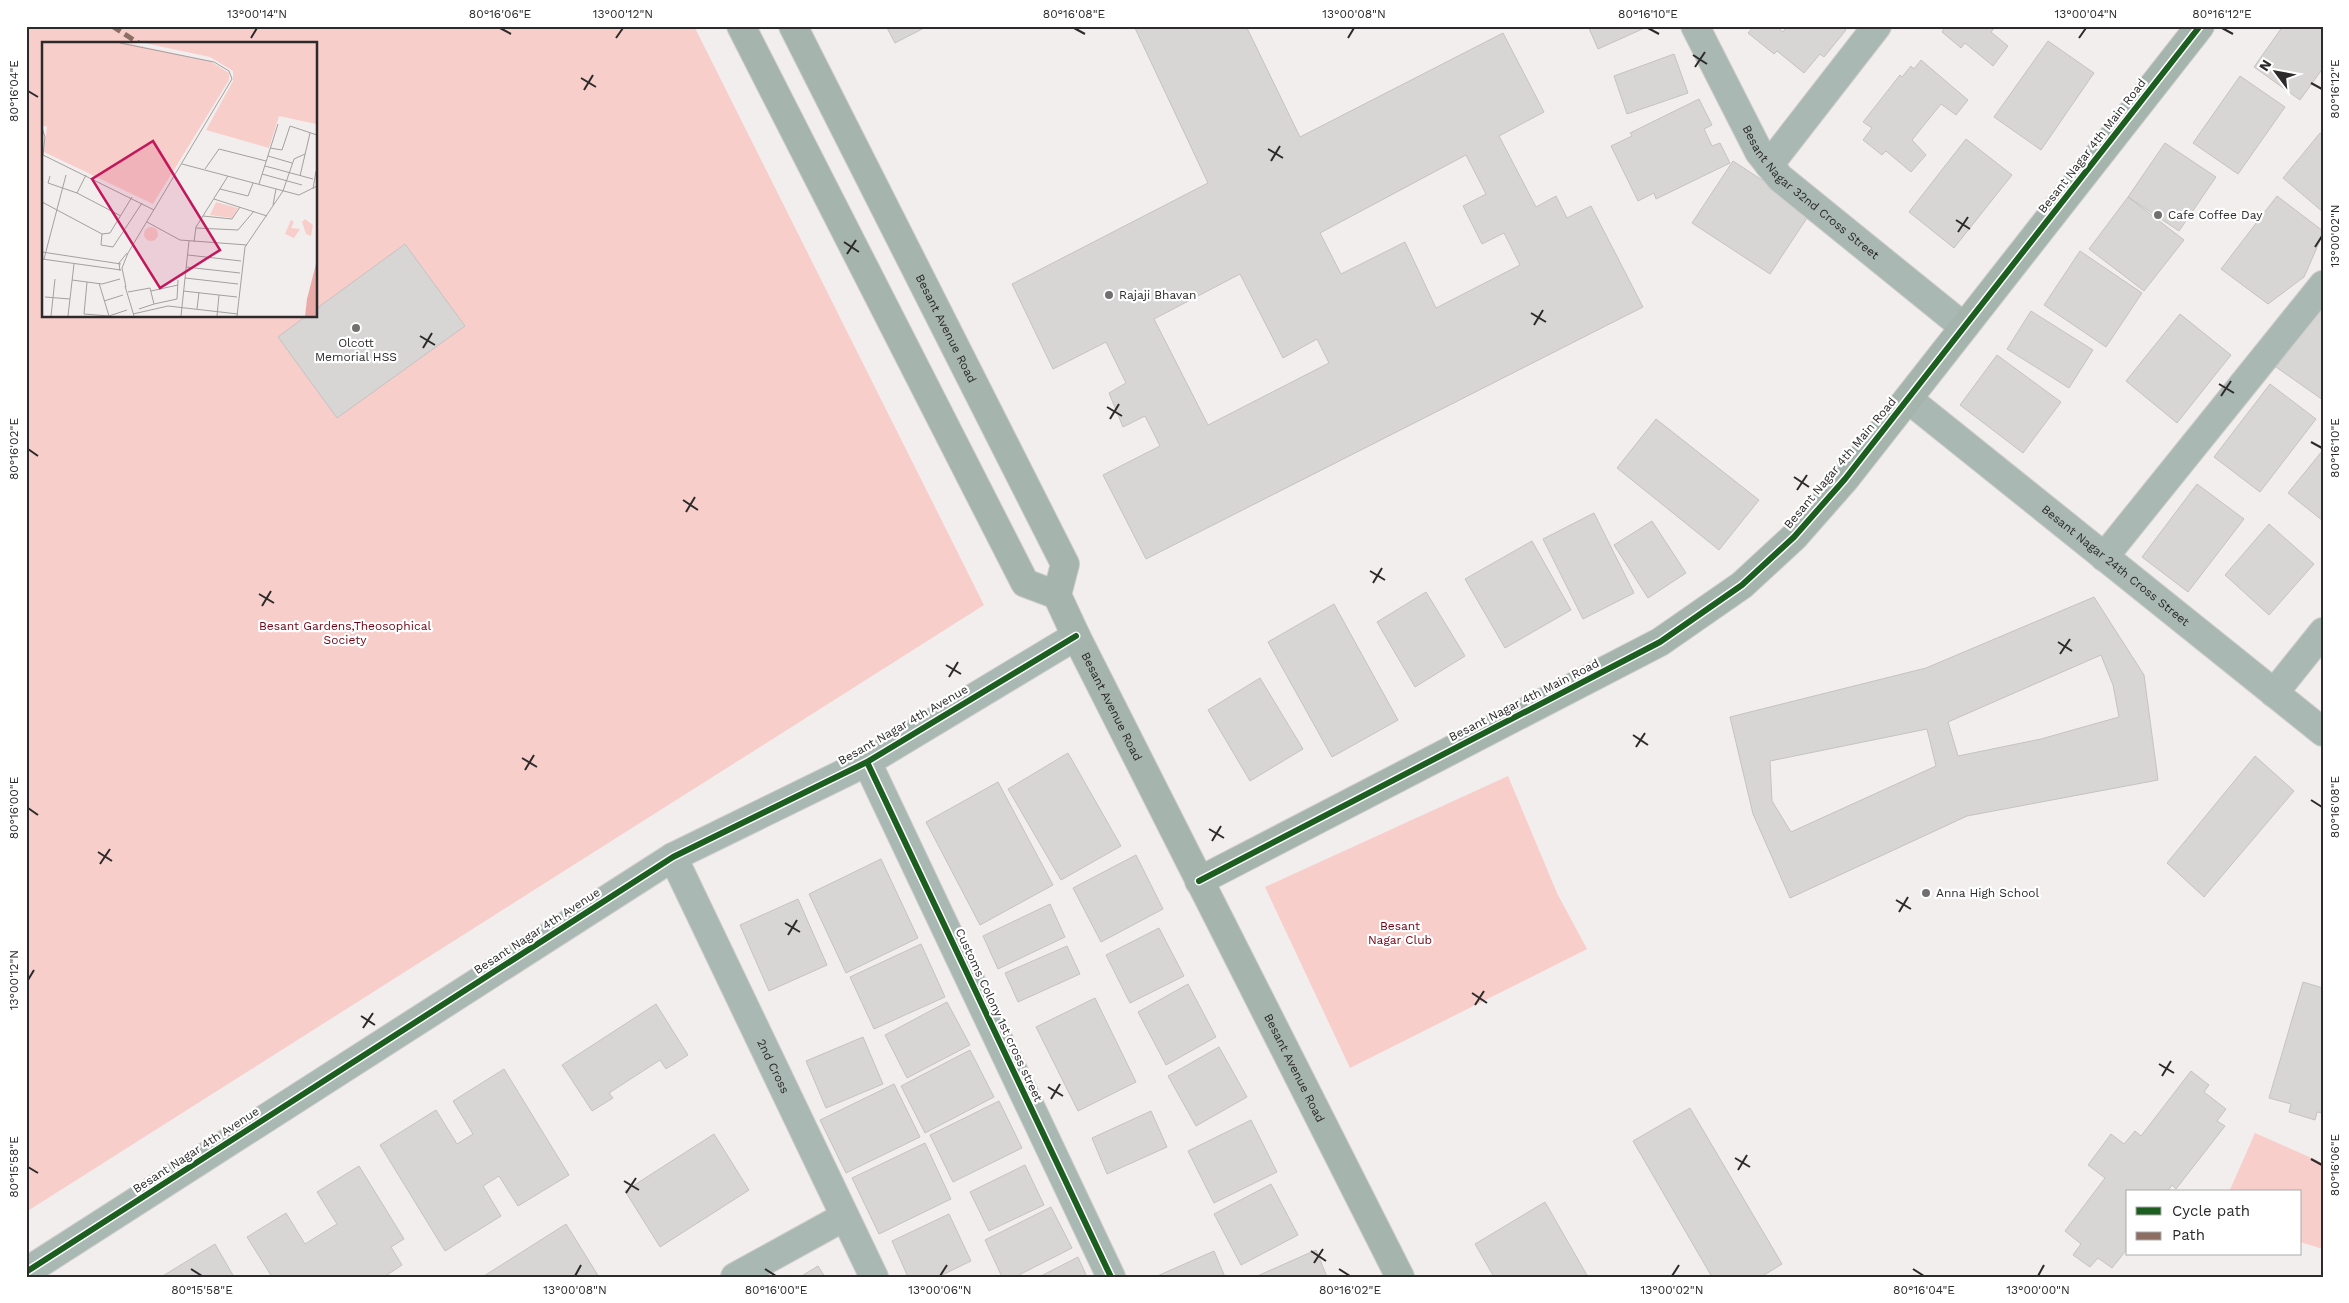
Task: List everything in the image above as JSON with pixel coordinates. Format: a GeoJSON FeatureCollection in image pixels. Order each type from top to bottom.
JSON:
{"type":"FeatureCollection","features":[{"type":"Feature","properties":{"kind":"main road"},"geometry":{"type":"LineString","coordinates":[[741,26],[1024,583],[1057,595]]}},
{"type":"Feature","properties":{"kind":"main road","name":"Besant Avenue Road"},"geometry":{"type":"LineString","coordinates":[[793,26],[1065,564],[1057,595],[1076,636],[1400,1277]]}},
{"type":"Feature","properties":{"kind":"main road","name":"Besant Nagar 4th Main Road"},"geometry":{"type":"LineString","coordinates":[[1199,881],[1660,642],[1742,585],[1794,537],[1845,479],[2200,26]]}},
{"type":"Feature","properties":{"kind":"street","name":"Besant Nagar 32nd Cross Street"},"geometry":{"type":"LineString","coordinates":[[1695,26],[1739,116],[1759,152],[1769,165],[1794,191],[1964,327]]}},
{"type":"Feature","properties":{"kind":"street"},"geometry":{"type":"LineString","coordinates":[[1769,165],[1877,26]]}},
{"type":"Feature","properties":{"kind":"street"},"geometry":{"type":"LineString","coordinates":[[2104,557],[2323,285]]}},
{"type":"Feature","properties":{"kind":"street","name":"Besant Nagar 24th Cross Street"},"geometry":{"type":"LineString","coordinates":[[1908,399],[2323,732]]}},
{"type":"Feature","properties":{"kind":"street"},"geometry":{"type":"LineString","coordinates":[[2274,693],[2323,632]]}},
{"type":"Feature","properties":{"kind":"street","name":"Besant Nagar 4th Avenue"},"geometry":{"type":"LineString","coordinates":[[26,1272],[673,857],[867,762],[1076,636]]}},
{"type":"Feature","properties":{"kind":"street","name":"Customs Colony 1st cross street"},"geometry":{"type":"LineString","coordinates":[[867,762],[1111,1277]]}},
{"type":"Feature","properties":{"kind":"street","name":"2nd Cross"},"geometry":{"type":"LineString","coordinates":[[673,857],[874,1277]]}},
{"type":"Feature","properties":{"kind":"street"},"geometry":{"type":"LineString","coordinates":[[736,1277],[844,1217]]}},
{"type":"Feature","properties":{"kind":"green space","name":"Besant Gardens,Theosophical Society"},"geometry":{"type":"Polygon","coordinates":[[[26,26],[694,26],[984,605],[26,1212],[26,26]]]}},
{"type":"Feature","properties":{"kind":"green space","name":"Besant Nagar Club"},"geometry":{"type":"Polygon","coordinates":[[[1508,776],[1557,893],[1587,949],[1350,1068],[1265,887],[1508,776]]]}},
{"type":"Feature","properties":{"kind":"green space"},"geometry":{"type":"Polygon","coordinates":[[[2255,1133],[2323,1163],[2323,1249],[2302,1243],[2302,1190],[2230,1190],[2255,1133]]]}},
{"type":"Feature","properties":{"kind":"building"},"geometry":{"type":"Polygon","coordinates":[[[886,26],[928,26],[895,43],[886,26]]]}},
{"type":"Feature","properties":{"kind":"building","name":"Rajaji Bhavan"},"geometry":{"type":"Polygon","coordinates":[[[1134,26],[1246,26],[1300,137],[1503,33],[1544,112],[1499,136],[1536,207],[1556,196],[1567,218],[1591,206],[1643,307],[1146,559],[1103,475],[1160,446],[1145,416],[1123,427],[1109,393],[1126,383],[1106,342],[1053,369],[1012,284],[1208,183],[1134,26]],[[1466,155],[1320,233],[1341,274],[1405,242],[1436,308],[1520,265],[1504,233],[1482,244],[1463,206],[1486,194],[1466,155]],[[1240,274],[1154,319],[1208,425],[1329,363],[1317,339],[1283,358],[1240,274]]]}},
{"type":"Feature","properties":{"kind":"building"},"geometry":{"type":"Polygon","coordinates":[[[1588,26],[1649,26],[1598,49],[1588,26]]]}},
{"type":"Feature","properties":{"kind":"building"},"geometry":{"type":"Polygon","coordinates":[[[1754,26],[1776,26],[1783,32],[1787,26],[1842,26],[1846,30],[1824,57],[1820,54],[1804,73],[1777,51],[1774,54],[1748,33],[1754,26]]]}},
{"type":"Feature","properties":{"kind":"building"},"geometry":{"type":"Polygon","coordinates":[[[1946,26],[1996,26],[1991,32],[2008,46],[1993,66],[1965,43],[1961,48],[1942,32],[1946,26]]]}},
{"type":"Feature","properties":{"kind":"building"},"geometry":{"type":"Polygon","coordinates":[[[2283,26],[2323,26],[2323,68],[2300,100],[2254,67],[2283,26]]]}},
{"type":"Feature","properties":{"kind":"building"},"geometry":{"type":"Polygon","coordinates":[[[2048,41],[2094,73],[2041,150],[1994,117],[2048,41]]]}},
{"type":"Feature","properties":{"kind":"building"},"geometry":{"type":"Polygon","coordinates":[[[1674,54],[1688,93],[1627,114],[1614,76],[1674,54]]]}},
{"type":"Feature","properties":{"kind":"building"},"geometry":{"type":"Polygon","coordinates":[[[1921,60],[1968,100],[1956,115],[1941,104],[1912,140],[1926,155],[1911,172],[1886,151],[1882,155],[1863,140],[1872,128],[1863,122],[1900,75],[1902,77],[1911,66],[1914,69],[1921,60]]]}},
{"type":"Feature","properties":{"kind":"building"},"geometry":{"type":"Polygon","coordinates":[[[2240,76],[2285,107],[2238,174],[2193,143],[2240,76]]]}},
{"type":"Feature","properties":{"kind":"building"},"geometry":{"type":"Polygon","coordinates":[[[1699,99],[1712,125],[1704,129],[1712,146],[1720,143],[1730,163],[1656,199],[1654,193],[1638,201],[1611,146],[1632,136],[1630,133],[1699,99]]]}},
{"type":"Feature","properties":{"kind":"building"},"geometry":{"type":"Polygon","coordinates":[[[2320,133],[2323,135],[2323,212],[2283,178],[2320,133]]]}},
{"type":"Feature","properties":{"kind":"building"},"geometry":{"type":"Polygon","coordinates":[[[1966,139],[2012,175],[1954,248],[1909,212],[1966,139]]]}},
{"type":"Feature","properties":{"kind":"building"},"geometry":{"type":"Polygon","coordinates":[[[2165,143],[2216,177],[2179,231],[2128,197],[2165,143]]]}},
{"type":"Feature","properties":{"kind":"building"},"geometry":{"type":"Polygon","coordinates":[[[1733,161],[1811,212],[1770,274],[1692,223],[1733,161]]]}},
{"type":"Feature","properties":{"kind":"building"},"geometry":{"type":"Polygon","coordinates":[[[2277,196],[2323,231],[2323,234],[2304,277],[2268,304],[2221,269],[2277,196]]]}},
{"type":"Feature","properties":{"kind":"building"},"geometry":{"type":"Polygon","coordinates":[[[2128,197],[2184,240],[2144,291],[2089,249],[2128,197]]]}},
{"type":"Feature","properties":{"kind":"building"},"geometry":{"type":"Polygon","coordinates":[[[405,244],[465,326],[337,418],[278,337],[303,318],[318,318],[318,308],[405,244]]]}},
{"type":"Feature","properties":{"kind":"building"},"geometry":{"type":"Polygon","coordinates":[[[2080,251],[2142,293],[2106,347],[2044,305],[2080,251]]]}},
{"type":"Feature","properties":{"kind":"building"},"geometry":{"type":"Polygon","coordinates":[[[2323,306],[2323,400],[2276,367],[2323,306]]]}},
{"type":"Feature","properties":{"kind":"building"},"geometry":{"type":"Polygon","coordinates":[[[2031,311],[2093,350],[2069,388],[2007,349],[2031,311]]]}},
{"type":"Feature","properties":{"kind":"building"},"geometry":{"type":"Polygon","coordinates":[[[2180,314],[2231,355],[2177,423],[2126,381],[2180,314]]]}},
{"type":"Feature","properties":{"kind":"building"},"geometry":{"type":"Polygon","coordinates":[[[1997,355],[2061,402],[2023,453],[1960,405],[1997,355]]]}},
{"type":"Feature","properties":{"kind":"building"},"geometry":{"type":"Polygon","coordinates":[[[2270,384],[2316,419],[2260,492],[2214,457],[2270,384]]]}},
{"type":"Feature","properties":{"kind":"building"},"geometry":{"type":"Polygon","coordinates":[[[1656,419],[1759,500],[1719,550],[1617,468],[1656,419]]]}},
{"type":"Feature","properties":{"kind":"building"},"geometry":{"type":"Polygon","coordinates":[[[2323,450],[2323,521],[2288,493],[2323,450]]]}},
{"type":"Feature","properties":{"kind":"building"},"geometry":{"type":"Polygon","coordinates":[[[2197,484],[2244,519],[2188,592],[2142,557],[2197,484]]]}},
{"type":"Feature","properties":{"kind":"building"},"geometry":{"type":"Polygon","coordinates":[[[1594,513],[1634,593],[1583,619],[1543,539],[1594,513]]]}},
{"type":"Feature","properties":{"kind":"building"},"geometry":{"type":"Polygon","coordinates":[[[1652,521],[1686,573],[1648,598],[1614,545],[1652,521]]]}},
{"type":"Feature","properties":{"kind":"building"},"geometry":{"type":"Polygon","coordinates":[[[2269,524],[2314,564],[2269,615],[2225,575],[2269,524]]]}},
{"type":"Feature","properties":{"kind":"building"},"geometry":{"type":"Polygon","coordinates":[[[1532,541],[1571,610],[1505,648],[1465,579],[1532,541]]]}},
{"type":"Feature","properties":{"kind":"building"},"geometry":{"type":"Polygon","coordinates":[[[1426,592],[1465,656],[1415,687],[1377,622],[1426,592]]]}},
{"type":"Feature","properties":{"kind":"building"},"geometry":{"type":"Polygon","coordinates":[[[2094,597],[2144,675],[2158,780],[1967,816],[1790,898],[1753,814],[1730,717],[1926,668],[2094,597]],[[2101,655],[1948,722],[1958,756],[2041,739],[2119,717],[2113,685],[2101,655]],[[1927,729],[1770,761],[1772,801],[1791,832],[1936,766],[1927,729]]]}},
{"type":"Feature","properties":{"kind":"building"},"geometry":{"type":"Polygon","coordinates":[[[1334,604],[1398,720],[1332,757],[1268,642],[1334,604]]]}},
{"type":"Feature","properties":{"kind":"building"},"geometry":{"type":"Polygon","coordinates":[[[1260,678],[1303,749],[1250,781],[1208,710],[1260,678]]]}},
{"type":"Feature","properties":{"kind":"building"},"geometry":{"type":"Polygon","coordinates":[[[1068,753],[1121,846],[1061,880],[1008,789],[1068,753]]]}},
{"type":"Feature","properties":{"kind":"building"},"geometry":{"type":"Polygon","coordinates":[[[2255,756],[2294,791],[2204,897],[2167,863],[2255,756]]]}},
{"type":"Feature","properties":{"kind":"building"},"geometry":{"type":"Polygon","coordinates":[[[998,782],[1053,885],[980,925],[926,822],[998,782]]]}},
{"type":"Feature","properties":{"kind":"building"},"geometry":{"type":"Polygon","coordinates":[[[1136,855],[1163,909],[1101,942],[1073,888],[1136,855]]]}},
{"type":"Feature","properties":{"kind":"building"},"geometry":{"type":"Polygon","coordinates":[[[881,859],[918,938],[846,973],[809,894],[881,859]]]}},
{"type":"Feature","properties":{"kind":"building"},"geometry":{"type":"Polygon","coordinates":[[[798,899],[827,965],[769,991],[740,925],[798,899]]]}},
{"type":"Feature","properties":{"kind":"building"},"geometry":{"type":"Polygon","coordinates":[[[1050,904],[1065,937],[998,969],[983,936],[1050,904]]]}},
{"type":"Feature","properties":{"kind":"building"},"geometry":{"type":"Polygon","coordinates":[[[1159,928],[1184,976],[1130,1003],[1106,955],[1159,928]]]}},
{"type":"Feature","properties":{"kind":"building"},"geometry":{"type":"Polygon","coordinates":[[[921,944],[945,997],[874,1029],[850,977],[921,944]]]}},
{"type":"Feature","properties":{"kind":"building"},"geometry":{"type":"Polygon","coordinates":[[[1067,946],[1080,974],[1018,1002],[1005,973],[1067,946]]]}},
{"type":"Feature","properties":{"kind":"building"},"geometry":{"type":"Polygon","coordinates":[[[2303,982],[2323,988],[2323,1113],[2317,1112],[2315,1120],[2289,1112],[2291,1104],[2269,1098],[2303,982]]]}},
{"type":"Feature","properties":{"kind":"building"},"geometry":{"type":"Polygon","coordinates":[[[1188,984],[1216,1037],[1166,1065],[1138,1012],[1188,984]]]}},
{"type":"Feature","properties":{"kind":"building"},"geometry":{"type":"Polygon","coordinates":[[[1095,998],[1136,1082],[1078,1111],[1036,1027],[1095,998]]]}},
{"type":"Feature","properties":{"kind":"building"},"geometry":{"type":"Polygon","coordinates":[[[947,1002],[970,1045],[907,1078],[885,1035],[947,1002]]]}},
{"type":"Feature","properties":{"kind":"building"},"geometry":{"type":"Polygon","coordinates":[[[656,1004],[688,1055],[666,1069],[660,1060],[609,1093],[613,1098],[592,1111],[562,1065],[656,1004]]]}},
{"type":"Feature","properties":{"kind":"building"},"geometry":{"type":"Polygon","coordinates":[[[863,1037],[883,1084],[826,1108],[806,1061],[863,1037]]]}},
{"type":"Feature","properties":{"kind":"building"},"geometry":{"type":"Polygon","coordinates":[[[1219,1047],[1247,1097],[1196,1126],[1168,1076],[1219,1047]]]}},
{"type":"Feature","properties":{"kind":"building"},"geometry":{"type":"Polygon","coordinates":[[[970,1050],[994,1097],[925,1133],[901,1086],[970,1050]]]}},
{"type":"Feature","properties":{"kind":"building"},"geometry":{"type":"Polygon","coordinates":[[[504,1069],[569,1175],[518,1206],[499,1176],[483,1186],[501,1216],[445,1251],[380,1145],[436,1110],[457,1144],[473,1134],[453,1101],[504,1069]]]}},
{"type":"Feature","properties":{"kind":"building"},"geometry":{"type":"Polygon","coordinates":[[[2191,1071],[2209,1085],[2204,1092],[2226,1109],[2217,1121],[2225,1126],[2176,1189],[2172,1185],[2168,1190],[2126,1190],[2126,1250],[2112,1268],[2098,1258],[2090,1267],[2073,1255],[2081,1244],[2065,1231],[2105,1178],[2088,1165],[2111,1134],[2124,1144],[2135,1131],[2141,1136],[2191,1071]]]}},
{"type":"Feature","properties":{"kind":"building"},"geometry":{"type":"Polygon","coordinates":[[[894,1084],[920,1137],[846,1173],[820,1120],[894,1084]]]}},
{"type":"Feature","properties":{"kind":"building"},"geometry":{"type":"Polygon","coordinates":[[[999,1101],[1022,1148],[953,1182],[930,1135],[999,1101]]]}},
{"type":"Feature","properties":{"kind":"building"},"geometry":{"type":"Polygon","coordinates":[[[1690,1108],[1782,1264],[1761,1277],[1712,1277],[1633,1141],[1690,1108]]]}},
{"type":"Feature","properties":{"kind":"building"},"geometry":{"type":"Polygon","coordinates":[[[1151,1111],[1167,1147],[1107,1174],[1092,1138],[1151,1111]]]}},
{"type":"Feature","properties":{"kind":"building"},"geometry":{"type":"Polygon","coordinates":[[[1251,1120],[1277,1172],[1214,1203],[1188,1151],[1251,1120]]]}},
{"type":"Feature","properties":{"kind":"building"},"geometry":{"type":"Polygon","coordinates":[[[714,1134],[749,1190],[660,1247],[625,1191],[714,1134]]]}},
{"type":"Feature","properties":{"kind":"building"},"geometry":{"type":"Polygon","coordinates":[[[925,1143],[951,1199],[879,1234],[852,1178],[925,1143]]]}},
{"type":"Feature","properties":{"kind":"building"},"geometry":{"type":"Polygon","coordinates":[[[1025,1165],[1044,1205],[989,1231],[970,1192],[1025,1165]]]}},
{"type":"Feature","properties":{"kind":"building"},"geometry":{"type":"Polygon","coordinates":[[[359,1166],[404,1239],[391,1247],[402,1265],[384,1277],[272,1277],[247,1237],[286,1213],[305,1244],[337,1224],[317,1192],[359,1166]]]}},
{"type":"Feature","properties":{"kind":"building"},"geometry":{"type":"Polygon","coordinates":[[[1271,1184],[1298,1235],[1241,1265],[1214,1214],[1271,1184]]]}},
{"type":"Feature","properties":{"kind":"building"},"geometry":{"type":"Polygon","coordinates":[[[1545,1202],[1588,1277],[1494,1277],[1475,1244],[1545,1202]]]}},
{"type":"Feature","properties":{"kind":"building"},"geometry":{"type":"Polygon","coordinates":[[[1051,1207],[1072,1248],[1015,1277],[1002,1277],[985,1240],[1051,1207]]]}},
{"type":"Feature","properties":{"kind":"building"},"geometry":{"type":"Polygon","coordinates":[[[949,1214],[971,1261],[938,1277],[908,1277],[892,1241],[949,1214]]]}},
{"type":"Feature","properties":{"kind":"building"},"geometry":{"type":"Polygon","coordinates":[[[566,1224],[599,1277],[484,1277],[484,1276],[566,1224]]]}},
{"type":"Feature","properties":{"kind":"building"},"geometry":{"type":"Polygon","coordinates":[[[215,1244],[234,1277],[161,1277],[215,1244]]]}},
{"type":"Feature","properties":{"kind":"building"},"geometry":{"type":"Polygon","coordinates":[[[1316,1250],[1327,1277],[1255,1277],[1316,1250]]]}},
{"type":"Feature","properties":{"kind":"building"},"geometry":{"type":"Polygon","coordinates":[[[1214,1251],[1225,1277],[1155,1277],[1214,1251]]]}},
{"type":"Feature","properties":{"kind":"building"},"geometry":{"type":"Polygon","coordinates":[[[1078,1257],[1087,1277],[1039,1277],[1078,1257]]]}},
{"type":"Feature","properties":{"kind":"building"},"geometry":{"type":"Polygon","coordinates":[[[818,1266],[825,1277],[800,1277],[818,1266]]]}},
{"type":"Feature","properties":{"kind":"marked path"},"geometry":{"type":"LineString","coordinates":[[112,26],[137,42]]}},
{"type":"Feature","properties":{"kind":"cycle path"},"geometry":{"type":"LineString","coordinates":[[1199,881],[1660,642],[1742,585],[1794,537],[1845,479],[2200,26]]}},
{"type":"Feature","properties":{"kind":"cycle path"},"geometry":{"type":"LineString","coordinates":[[26,1272],[673,857],[867,762],[1076,636]]}},
{"type":"Feature","properties":{"kind":"cycle path"},"geometry":{"type":"LineString","coordinates":[[867,762],[1111,1277]]}},
{"type":"Feature","properties":{"kind":"place","name":"Cafe Coffee Day"},"geometry":{"type":"Point","coordinates":[2158,215]}},
{"type":"Feature","properties":{"kind":"place","name":"Rajaji Bhavan"},"geometry":{"type":"Point","coordinates":[1109,295]}},
{"type":"Feature","properties":{"kind":"place","name":"Olcott Memorial HSS"},"geometry":{"type":"Point","coordinates":[356,328]}},
{"type":"Feature","properties":{"kind":"place","name":"Anna High School"},"geometry":{"type":"Point","coordinates":[1926,893]}}]}
